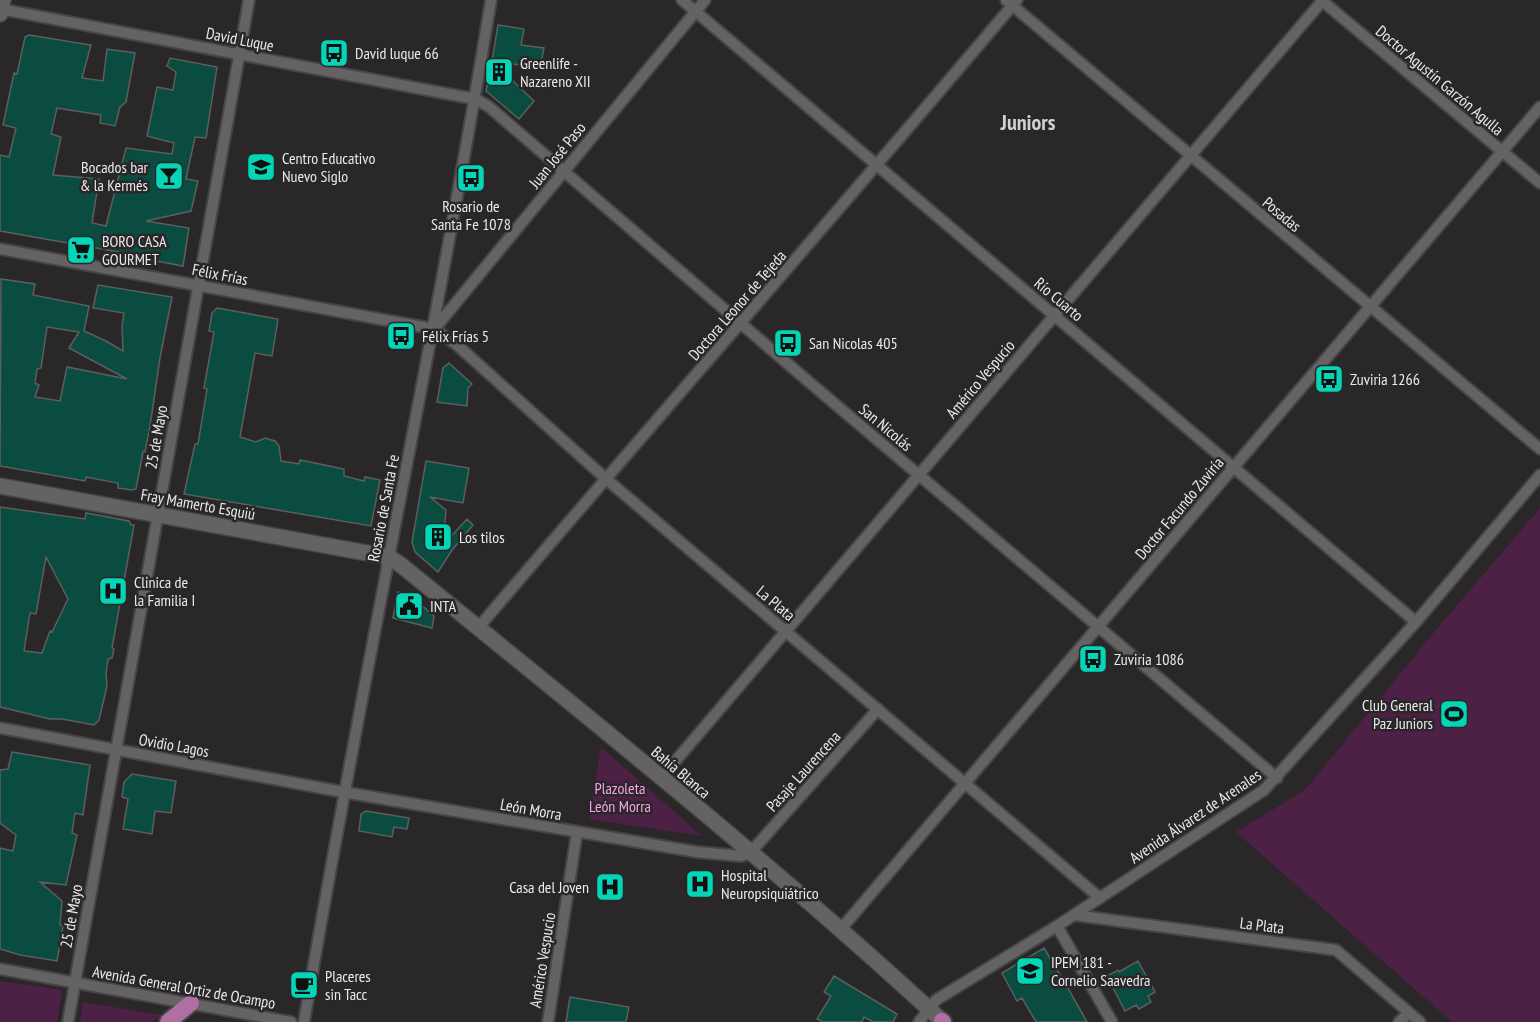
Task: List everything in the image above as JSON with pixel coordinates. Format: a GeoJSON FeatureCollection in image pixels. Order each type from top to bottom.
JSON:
{"type":"FeatureCollection","features":[{"type":"Feature","properties":{"kind":"main road"},"geometry":{"type":"LineString","coordinates":[[168,1022],[191,1003]]}},
{"type":"Feature","properties":{"kind":"street","name":"25 de Mayo"},"geometry":{"type":"LineString","coordinates":[[68,1022],[249,0]]}},
{"type":"Feature","properties":{"kind":"street","name":"Rosario de Santa Fe"},"geometry":{"type":"LineString","coordinates":[[304,1022],[343,792],[434,329],[491,0]]}},
{"type":"Feature","properties":{"kind":"street","name":"Río Cuarto"},"geometry":{"type":"LineString","coordinates":[[682,0],[1416,622]]}},
{"type":"Feature","properties":{"kind":"street","name":"Juan José Paso"},"geometry":{"type":"LineString","coordinates":[[434,329],[705,0]]}},
{"type":"Feature","properties":{"kind":"street","name":"Doctor Agustín Garzón Agulla"},"geometry":{"type":"LineString","coordinates":[[1322,0],[1540,183]]}},
{"type":"Feature","properties":{"kind":"street","name":"Américo Vespucio"},"geometry":{"type":"LineString","coordinates":[[661,778],[1322,0]]}},
{"type":"Feature","properties":{"kind":"street","name":"Posadas"},"geometry":{"type":"LineString","coordinates":[[1012,2],[1190,156],[1540,449]]}},
{"type":"Feature","properties":{"kind":"street","name":"Doctora Leonor de Tejeda"},"geometry":{"type":"LineString","coordinates":[[478,628],[605,478],[878,166],[1012,2]]}},
{"type":"Feature","properties":{"kind":"street","name":"David Luque"},"geometry":{"type":"LineString","coordinates":[[1,8],[475,99]]}},
{"type":"Feature","properties":{"kind":"street","name":"San Nicolás"},"geometry":{"type":"LineString","coordinates":[[475,99],[488,106],[1277,778]]}},
{"type":"Feature","properties":{"kind":"street","name":"Doctor Facundo Zuviría"},"geometry":{"type":"LineString","coordinates":[[841,929],[1540,107]]}},
{"type":"Feature","properties":{"kind":"street","name":"Félix Frías"},"geometry":{"type":"LineString","coordinates":[[0,249],[434,329]]}},
{"type":"Feature","properties":{"kind":"street","name":"La Plata"},"geometry":{"type":"LineString","coordinates":[[434,329],[457,345],[605,478],[1100,898]]}},
{"type":"Feature","properties":{"kind":"street","name":"Avenida Álvarez de Arenales"},"geometry":{"type":"LineString","coordinates":[[919,1022],[936,1000],[1057,926],[1264,790],[1416,622],[1540,475]]}},
{"type":"Feature","properties":{"kind":"street","name":"Fray Mamerto Esquiú"},"geometry":{"type":"LineString","coordinates":[[0,486],[388,557]]}},
{"type":"Feature","properties":{"kind":"street","name":"Bahía Blanca"},"geometry":{"type":"LineString","coordinates":[[388,557],[401,565],[661,778],[841,929],[943,1022]]}},
{"type":"Feature","properties":{"kind":"street","name":"Pasaje Laurencena"},"geometry":{"type":"LineString","coordinates":[[750,853],[878,709]]}},
{"type":"Feature","properties":{"kind":"street","name":"Ovidio Lagos"},"geometry":{"type":"LineString","coordinates":[[0,728],[343,792]]}},
{"type":"Feature","properties":{"kind":"street","name":"León Morra"},"geometry":{"type":"LineString","coordinates":[[343,792],[713,854],[741,856],[750,853]]}},
{"type":"Feature","properties":{"kind":"street","name":"Américo Vespucio"},"geometry":{"type":"LineString","coordinates":[[548,1022],[577,832]]}},
{"type":"Feature","properties":{"kind":"street","name":"La Plata"},"geometry":{"type":"LineString","coordinates":[[1074,915],[1336,950],[1420,1022]]}},
{"type":"Feature","properties":{"kind":"street"},"geometry":{"type":"LineString","coordinates":[[1057,926],[1112,1022]]}},
{"type":"Feature","properties":{"kind":"street","name":"Avenida General Ortiz de Ocampo"},"geometry":{"type":"LineString","coordinates":[[0,969],[291,1022]]}},
{"type":"Feature","properties":{"kind":"street"},"geometry":{"type":"LineString","coordinates":[[1399,1022],[1409,1013]]}},
{"type":"Feature","properties":{"kind":"green space","name":"Club General Paz Juniors"},"geometry":{"type":"Polygon","coordinates":[[[1540,508],[1540,1022],[1452,1022],[1236,832],[1305,790],[1430,637],[1540,508]]]}},
{"type":"Feature","properties":{"kind":"green space","name":"Plazoleta León Morra"},"geometry":{"type":"Polygon","coordinates":[[[601,747],[702,836],[589,819],[601,747]]]}},
{"type":"Feature","properties":{"kind":"green space"},"geometry":{"type":"Polygon","coordinates":[[[0,981],[62,990],[57,1022],[0,1022],[0,981]]]}},
{"type":"Feature","properties":{"kind":"green space"},"geometry":{"type":"Polygon","coordinates":[[[83,1002],[161,1015],[152,1022],[80,1022],[83,1002]]]}},
{"type":"Feature","properties":{"kind":"building"},"geometry":{"type":"Polygon","coordinates":[[[498,25],[524,29],[521,45],[544,48],[540,68],[492,61],[498,25]]]}},
{"type":"Feature","properties":{"kind":"building"},"geometry":{"type":"Polygon","coordinates":[[[29,35],[91,45],[82,78],[103,81],[107,49],[135,53],[126,102],[120,107],[115,126],[100,123],[101,115],[57,108],[51,134],[61,137],[53,175],[99,179],[92,223],[106,226],[126,148],[172,154],[174,143],[147,136],[157,87],[173,90],[176,72],[167,66],[170,58],[217,67],[206,138],[195,137],[186,179],[198,181],[191,211],[146,221],[189,228],[183,266],[0,231],[0,155],[9,157],[16,128],[3,125],[14,73],[17,74],[25,37],[29,35]]]}},
{"type":"Feature","properties":{"kind":"building"},"geometry":{"type":"Polygon","coordinates":[[[492,61],[534,101],[519,119],[486,91],[492,61]]]}},
{"type":"Feature","properties":{"kind":"building"},"geometry":{"type":"Polygon","coordinates":[[[1,279],[35,284],[33,295],[89,306],[84,331],[123,351],[124,313],[93,308],[98,285],[172,297],[150,426],[136,489],[118,488],[118,483],[86,477],[85,481],[0,466],[1,279]],[[47,327],[41,368],[37,369],[35,383],[39,385],[35,397],[60,401],[67,367],[127,379],[69,348],[79,332],[47,327]]]}},
{"type":"Feature","properties":{"kind":"building"},"geometry":{"type":"Polygon","coordinates":[[[217,308],[278,319],[272,356],[255,353],[240,437],[256,442],[265,438],[275,441],[279,446],[281,461],[299,464],[300,460],[344,469],[344,476],[364,481],[365,477],[380,480],[371,526],[184,494],[195,444],[198,444],[207,389],[204,388],[214,332],[209,331],[212,313],[217,308]]]}},
{"type":"Feature","properties":{"kind":"building"},"geometry":{"type":"Polygon","coordinates":[[[449,363],[472,384],[468,388],[467,406],[437,402],[443,368],[449,363]]]}},
{"type":"Feature","properties":{"kind":"building"},"geometry":{"type":"Polygon","coordinates":[[[426,461],[469,468],[463,503],[430,497],[446,510],[443,545],[467,519],[473,525],[452,550],[438,572],[415,552],[412,542],[426,461]]]}},
{"type":"Feature","properties":{"kind":"building"},"geometry":{"type":"Polygon","coordinates":[[[0,507],[85,519],[86,513],[129,521],[131,525],[134,525],[112,648],[114,649],[112,658],[108,659],[107,686],[99,720],[94,725],[50,719],[0,707],[0,507]],[[46,557],[36,614],[30,613],[24,651],[42,653],[50,631],[52,632],[68,599],[46,557]]]}},
{"type":"Feature","properties":{"kind":"building","name":"INTA"},"geometry":{"type":"Polygon","coordinates":[[[398,592],[410,595],[434,616],[432,628],[393,618],[398,592]]]}},
{"type":"Feature","properties":{"kind":"building"},"geometry":{"type":"Polygon","coordinates":[[[12,752],[90,765],[83,815],[75,813],[72,833],[77,835],[66,885],[40,882],[62,901],[60,925],[63,926],[57,961],[0,949],[0,848],[13,851],[16,835],[0,823],[0,770],[8,769],[12,752]]]}},
{"type":"Feature","properties":{"kind":"building"},"geometry":{"type":"Polygon","coordinates":[[[132,774],[176,781],[171,813],[155,811],[152,834],[123,829],[128,799],[122,797],[124,782],[132,774]]]}},
{"type":"Feature","properties":{"kind":"building"},"geometry":{"type":"Polygon","coordinates":[[[366,811],[409,818],[407,829],[394,827],[392,837],[359,831],[361,814],[366,811]]]}},
{"type":"Feature","properties":{"kind":"building"},"geometry":{"type":"Polygon","coordinates":[[[1044,948],[1087,1022],[1036,1022],[1022,998],[1017,1001],[1002,973],[1044,948]]]}},
{"type":"Feature","properties":{"kind":"building"},"geometry":{"type":"Polygon","coordinates":[[[1138,961],[1155,992],[1148,996],[1151,1002],[1139,1009],[1136,1005],[1125,1011],[1107,976],[1138,961]]]}},
{"type":"Feature","properties":{"kind":"building"},"geometry":{"type":"Polygon","coordinates":[[[834,976],[897,1014],[893,1022],[873,1022],[864,1017],[862,1022],[823,1022],[817,1019],[831,996],[824,992],[834,976]]]}},
{"type":"Feature","properties":{"kind":"building"},"geometry":{"type":"Polygon","coordinates":[[[570,997],[629,1007],[626,1022],[566,1022],[570,997]]]}},
{"type":"Feature","properties":{"kind":"place","name":"David luque 66"},"geometry":{"type":"Point","coordinates":[334,53]}},
{"type":"Feature","properties":{"kind":"place","name":"Greenlife - Nazareno XII"},"geometry":{"type":"Point","coordinates":[499,72]}},
{"type":"Feature","properties":{"kind":"place","name":"Centro Educativo Nuevo Siglo"},"geometry":{"type":"Point","coordinates":[261,167]}},
{"type":"Feature","properties":{"kind":"place","name":"Bocados bar & la Kermés"},"geometry":{"type":"Point","coordinates":[169,176]}},
{"type":"Feature","properties":{"kind":"place","name":"Rosario de Santa Fe 1078"},"geometry":{"type":"Point","coordinates":[471,178]}},
{"type":"Feature","properties":{"kind":"place","name":"BORO CASA GOURMET"},"geometry":{"type":"Point","coordinates":[81,250]}},
{"type":"Feature","properties":{"kind":"place","name":"Félix Frías 5"},"geometry":{"type":"Point","coordinates":[401,336]}},
{"type":"Feature","properties":{"kind":"place","name":"San Nicolas 405"},"geometry":{"type":"Point","coordinates":[788,343]}},
{"type":"Feature","properties":{"kind":"place","name":"Zuviria 1266"},"geometry":{"type":"Point","coordinates":[1329,379]}},
{"type":"Feature","properties":{"kind":"place","name":"Los tilos"},"geometry":{"type":"Point","coordinates":[438,537]}},
{"type":"Feature","properties":{"kind":"place","name":"Clinica de la Familia I"},"geometry":{"type":"Point","coordinates":[113,591]}},
{"type":"Feature","properties":{"kind":"place","name":"INTA"},"geometry":{"type":"Point","coordinates":[409,606]}},
{"type":"Feature","properties":{"kind":"place","name":"Zuviria 1086"},"geometry":{"type":"Point","coordinates":[1093,659]}},
{"type":"Feature","properties":{"kind":"place","name":"Club General Paz Juniors"},"geometry":{"type":"Point","coordinates":[1454,714]}},
{"type":"Feature","properties":{"kind":"place","name":"Hospital Neuropsiquiátrico"},"geometry":{"type":"Point","coordinates":[700,884]}},
{"type":"Feature","properties":{"kind":"place","name":"Casa del Joven"},"geometry":{"type":"Point","coordinates":[610,887]}},
{"type":"Feature","properties":{"kind":"place","name":"IPEM 181 - Cornelio Saavedra"},"geometry":{"type":"Point","coordinates":[1030,971]}},
{"type":"Feature","properties":{"kind":"place","name":"Placeres sin Tacc"},"geometry":{"type":"Point","coordinates":[304,985]}},
{"type":"Feature","properties":{"kind":"district","name":"Juniors"},"geometry":{"type":"Point","coordinates":[1028,122]}}]}
